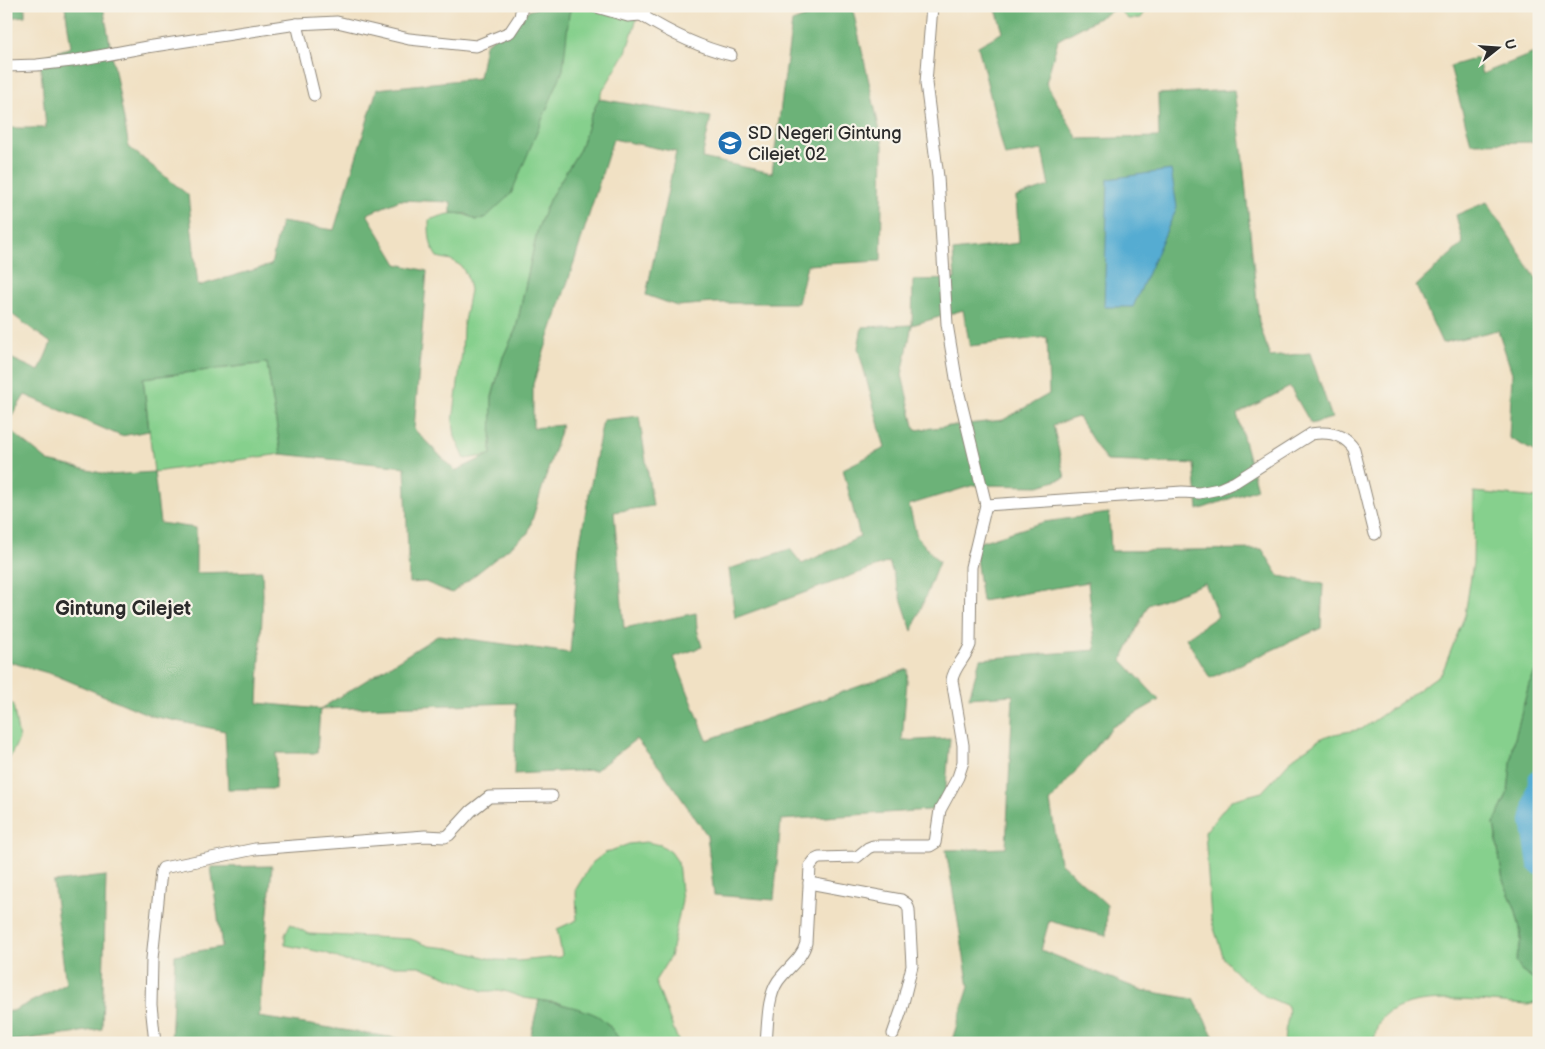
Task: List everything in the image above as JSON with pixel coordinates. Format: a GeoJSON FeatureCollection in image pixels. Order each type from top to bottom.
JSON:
{"type":"FeatureCollection","features":[{"type":"Feature","properties":{"kind":"street"},"geometry":{"type":"LineString","coordinates":[[6,66],[72,61],[147,47],[297,24],[337,22],[409,40],[476,46],[510,32],[520,18],[522,6]]}},
{"type":"Feature","properties":{"kind":"street"},"geometry":{"type":"LineString","coordinates":[[593,6],[628,16],[645,11],[669,33],[708,49],[731,55]]}},
{"type":"Feature","properties":{"kind":"street"},"geometry":{"type":"LineString","coordinates":[[766,1043],[771,1000],[777,982],[803,952],[806,943],[810,866],[819,858],[856,857],[873,846],[930,846],[935,843],[940,810],[958,777],[963,762],[963,745],[952,680],[953,672],[966,656],[970,645],[971,567],[986,505],[958,390],[947,324],[938,177],[926,83],[932,6]]}},
{"type":"Feature","properties":{"kind":"street"},"geometry":{"type":"LineString","coordinates":[[297,24],[314,96]]}},
{"type":"Feature","properties":{"kind":"street"},"geometry":{"type":"LineString","coordinates":[[986,505],[1182,492],[1199,493],[1219,489],[1235,482],[1311,434],[1323,432],[1334,433],[1349,441],[1354,449],[1375,534]]}},
{"type":"Feature","properties":{"kind":"street"},"geometry":{"type":"LineString","coordinates":[[155,1043],[152,1005],[152,959],[161,872],[163,868],[255,849],[425,836],[445,837],[449,836],[470,811],[488,798],[552,796]]}},
{"type":"Feature","properties":{"kind":"street"},"geometry":{"type":"LineString","coordinates":[[809,883],[901,900],[907,904],[909,910],[912,966],[901,1011],[893,1034]]}},
{"type":"Feature","properties":{"kind":"green space"},"geometry":{"type":"Polygon","coordinates":[[[6,6],[25,6],[25,16],[6,18],[6,6]]]}},
{"type":"Feature","properties":{"kind":"green space"},"geometry":{"type":"Polygon","coordinates":[[[65,6],[103,6],[129,147],[188,195],[198,286],[271,265],[281,222],[334,230],[377,89],[479,78],[485,45],[522,13],[543,6],[572,6],[569,14],[563,70],[511,194],[485,218],[476,220],[466,214],[451,213],[451,202],[400,200],[367,214],[397,264],[427,271],[414,429],[455,471],[491,454],[492,397],[503,357],[516,329],[538,228],[550,198],[580,149],[599,99],[711,117],[702,158],[772,173],[792,22],[836,6],[852,6],[883,145],[881,261],[807,265],[798,303],[714,303],[677,306],[646,295],[676,152],[613,139],[533,384],[533,428],[562,425],[528,533],[452,593],[425,582],[409,583],[405,467],[281,454],[267,363],[143,378],[149,431],[121,436],[25,395],[6,425],[6,356],[39,371],[51,343],[6,310],[6,128],[46,128],[40,58],[71,47],[65,6]]]}},
{"type":"Feature","properties":{"kind":"green space"},"geometry":{"type":"Polygon","coordinates":[[[572,6],[641,6],[626,52],[602,92],[591,116],[580,149],[550,198],[538,228],[516,329],[503,357],[492,397],[491,455],[465,459],[455,437],[453,421],[462,353],[463,327],[470,290],[467,276],[461,266],[451,260],[437,257],[434,253],[430,239],[429,220],[447,214],[458,214],[476,220],[572,6]]]}},
{"type":"Feature","properties":{"kind":"green space"},"geometry":{"type":"Polygon","coordinates":[[[995,6],[1116,6],[1117,8],[1058,40],[1046,83],[1078,139],[1159,137],[1158,94],[1234,90],[1259,322],[1270,357],[1310,353],[1332,418],[1311,424],[1290,387],[1237,414],[1257,489],[1198,510],[1194,464],[1106,461],[1078,417],[1053,425],[1065,478],[1039,486],[974,485],[909,505],[917,537],[939,562],[912,631],[889,562],[735,618],[729,569],[790,549],[802,564],[860,537],[843,469],[885,448],[858,348],[862,327],[912,325],[913,280],[955,279],[953,251],[1019,243],[1016,197],[1049,186],[1042,150],[1005,156],[978,46],[1003,32],[995,6]],[[963,310],[912,325],[902,375],[915,430],[1003,420],[1049,394],[1047,337],[970,346],[963,310]]]}},
{"type":"Feature","properties":{"kind":"green space"},"geometry":{"type":"Polygon","coordinates":[[[1116,6],[1149,6],[1141,18],[1128,19],[1116,6]]]}},
{"type":"Feature","properties":{"kind":"green space"},"geometry":{"type":"Polygon","coordinates":[[[1539,51],[1539,142],[1471,143],[1450,66],[1477,58],[1482,74],[1539,51]]]}},
{"type":"Feature","properties":{"kind":"green space"},"geometry":{"type":"Polygon","coordinates":[[[1487,202],[1539,283],[1539,454],[1509,438],[1512,373],[1498,330],[1442,343],[1416,286],[1463,243],[1456,215],[1487,202]]]}},
{"type":"Feature","properties":{"kind":"green space"},"geometry":{"type":"Polygon","coordinates":[[[267,363],[281,454],[154,472],[143,378],[267,363]]]}},
{"type":"Feature","properties":{"kind":"green space"},"geometry":{"type":"Polygon","coordinates":[[[639,416],[653,506],[614,512],[624,628],[696,613],[697,629],[702,647],[674,657],[707,740],[908,669],[902,741],[950,738],[944,809],[781,820],[774,900],[714,895],[707,835],[661,769],[636,739],[596,770],[514,774],[516,703],[320,709],[439,635],[570,653],[579,547],[603,420],[639,416]]]}},
{"type":"Feature","properties":{"kind":"green space"},"geometry":{"type":"Polygon","coordinates":[[[6,427],[48,461],[110,475],[154,472],[160,523],[196,528],[196,573],[262,571],[263,594],[258,703],[320,709],[317,753],[276,753],[275,789],[228,789],[225,731],[152,716],[55,675],[6,661],[6,427]]]}},
{"type":"Feature","properties":{"kind":"green space"},"geometry":{"type":"Polygon","coordinates":[[[1474,492],[1539,498],[1539,664],[1529,684],[1513,746],[1508,792],[1494,824],[1503,880],[1515,908],[1520,928],[1521,940],[1516,962],[1521,970],[1539,983],[1539,1002],[1528,1005],[1456,1000],[1419,1002],[1402,1006],[1388,1013],[1378,1026],[1374,1043],[1285,1043],[1288,1006],[1265,996],[1237,974],[1224,959],[1211,919],[1205,832],[1231,800],[1262,792],[1293,758],[1320,739],[1329,735],[1362,729],[1442,673],[1465,615],[1473,563],[1474,492]]]}},
{"type":"Feature","properties":{"kind":"green space"},"geometry":{"type":"Polygon","coordinates":[[[1109,513],[1111,551],[1262,549],[1279,576],[1323,584],[1321,628],[1210,678],[1186,638],[1218,616],[1205,583],[1148,605],[1122,660],[1159,700],[1112,727],[1050,802],[1060,862],[1107,905],[1106,936],[1049,921],[1041,950],[1141,990],[1194,999],[1217,1043],[951,1043],[969,987],[946,850],[1006,848],[1013,695],[969,698],[980,659],[1096,650],[1088,582],[982,601],[976,558],[977,543],[1044,522],[1109,513]]]}},
{"type":"Feature","properties":{"kind":"green space"},"geometry":{"type":"Polygon","coordinates":[[[1539,664],[1539,983],[1521,970],[1516,962],[1521,940],[1520,928],[1515,908],[1503,880],[1494,824],[1508,792],[1513,746],[1529,684],[1539,664]]]}},
{"type":"Feature","properties":{"kind":"green space"},"geometry":{"type":"Polygon","coordinates":[[[6,702],[13,704],[19,739],[6,765],[6,702]]]}},
{"type":"Feature","properties":{"kind":"green space"},"geometry":{"type":"Polygon","coordinates":[[[646,842],[661,845],[671,852],[678,862],[682,901],[670,957],[655,981],[679,1043],[622,1043],[608,1024],[596,1016],[559,1003],[524,998],[504,991],[483,991],[419,966],[375,966],[345,961],[326,953],[285,945],[285,935],[290,924],[309,934],[411,939],[429,946],[449,948],[496,960],[518,961],[560,957],[562,955],[557,929],[577,920],[576,889],[592,863],[605,853],[629,844],[646,842]]]}},
{"type":"Feature","properties":{"kind":"green space"},"geometry":{"type":"Polygon","coordinates":[[[272,866],[259,1017],[428,1043],[171,1043],[175,955],[222,947],[211,867],[272,866]]]}},
{"type":"Feature","properties":{"kind":"green space"},"geometry":{"type":"Polygon","coordinates":[[[106,876],[102,1029],[6,1042],[6,1011],[13,1011],[66,984],[53,882],[106,876]]]}},
{"type":"Feature","properties":{"kind":"green space"},"geometry":{"type":"Polygon","coordinates":[[[539,1000],[577,1008],[598,1016],[622,1043],[529,1043],[539,1000]]]}},
{"type":"Feature","properties":{"kind":"water"},"geometry":{"type":"Polygon","coordinates":[[[1171,170],[1177,207],[1133,307],[1104,307],[1108,179],[1171,170]]]}},
{"type":"Feature","properties":{"kind":"waterway"},"geometry":{"type":"LineString","coordinates":[[1539,780],[1532,821],[1539,864]]}},
{"type":"Feature","properties":{"kind":"place","name":"SD Negeri Gintung Cilejet 02"},"geometry":{"type":"Point","coordinates":[730,143]}},
{"type":"Feature","properties":{"kind":"district","name":"Gintung Cilejet"},"geometry":{"type":"Point","coordinates":[123,608]}}]}
